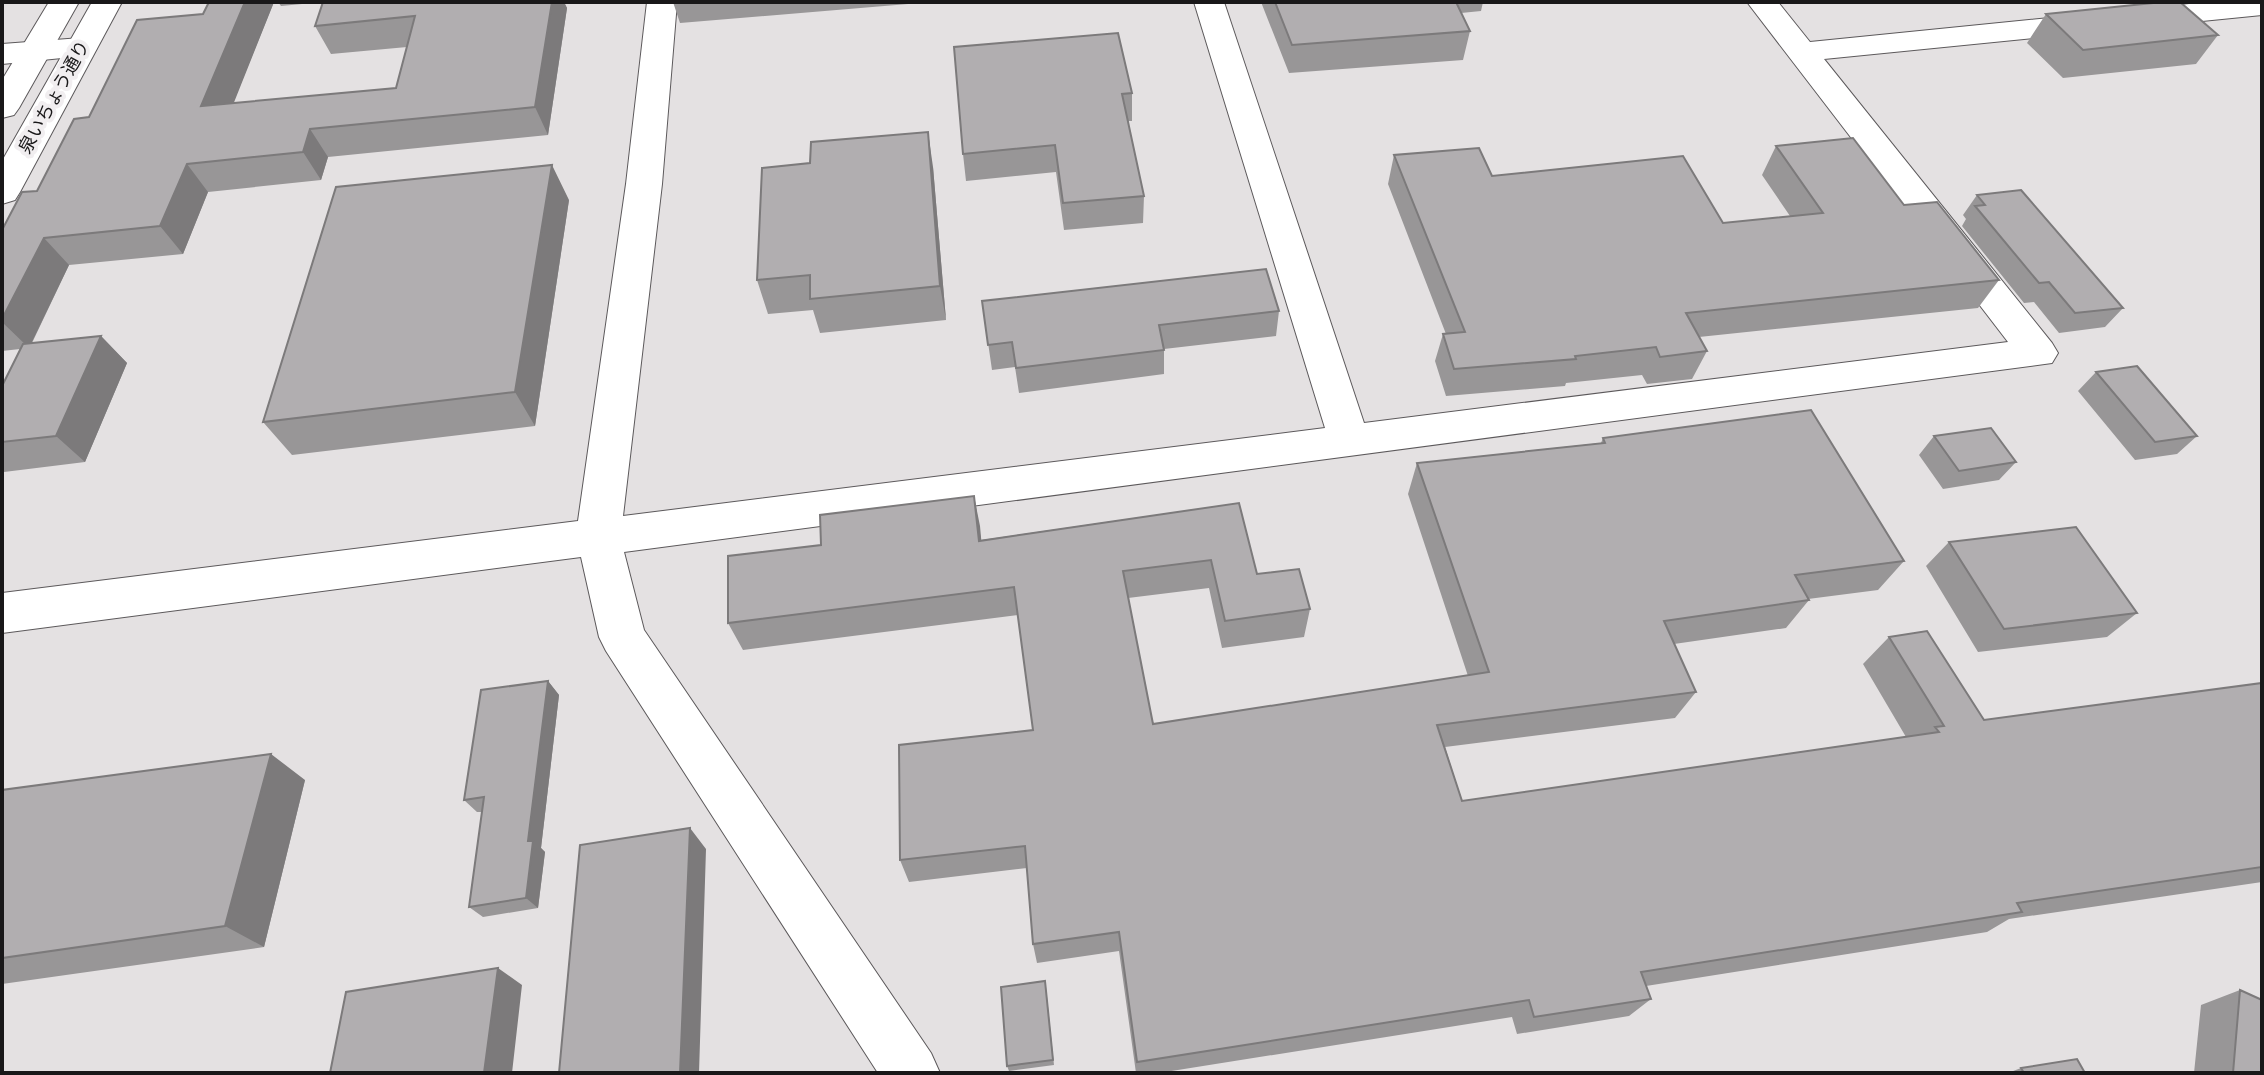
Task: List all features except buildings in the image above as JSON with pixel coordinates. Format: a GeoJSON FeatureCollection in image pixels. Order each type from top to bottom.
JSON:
{"type":"FeatureCollection","features":[{"type":"Feature","properties":{"kind":"street","name":"泉いちょう通り"},"geometry":{"type":"LineString","coordinates":[[2,108],[64,2]]}},
{"type":"Feature","properties":{"kind":"street","name":"泉いちょう通り"},"geometry":{"type":"LineString","coordinates":[[2,192],[107,2]]}},
{"type":"Feature","properties":{"kind":"street"},"geometry":{"type":"LineString","coordinates":[[662,2],[644,184],[598,537],[622,637],[911,1073]]}},
{"type":"Feature","properties":{"kind":"street"},"geometry":{"type":"LineString","coordinates":[[1209,2],[1350,442]]}},
{"type":"Feature","properties":{"kind":"street"},"geometry":{"type":"LineString","coordinates":[[2,613],[2038,353],[1762,2]]}},
{"type":"Feature","properties":{"kind":"street"},"geometry":{"type":"LineString","coordinates":[[1803,52],[2262,6]]}},
{"type":"Feature","properties":{"kind":"street"},"geometry":{"type":"LineString","coordinates":[[2,54],[81,48]]}}]}
